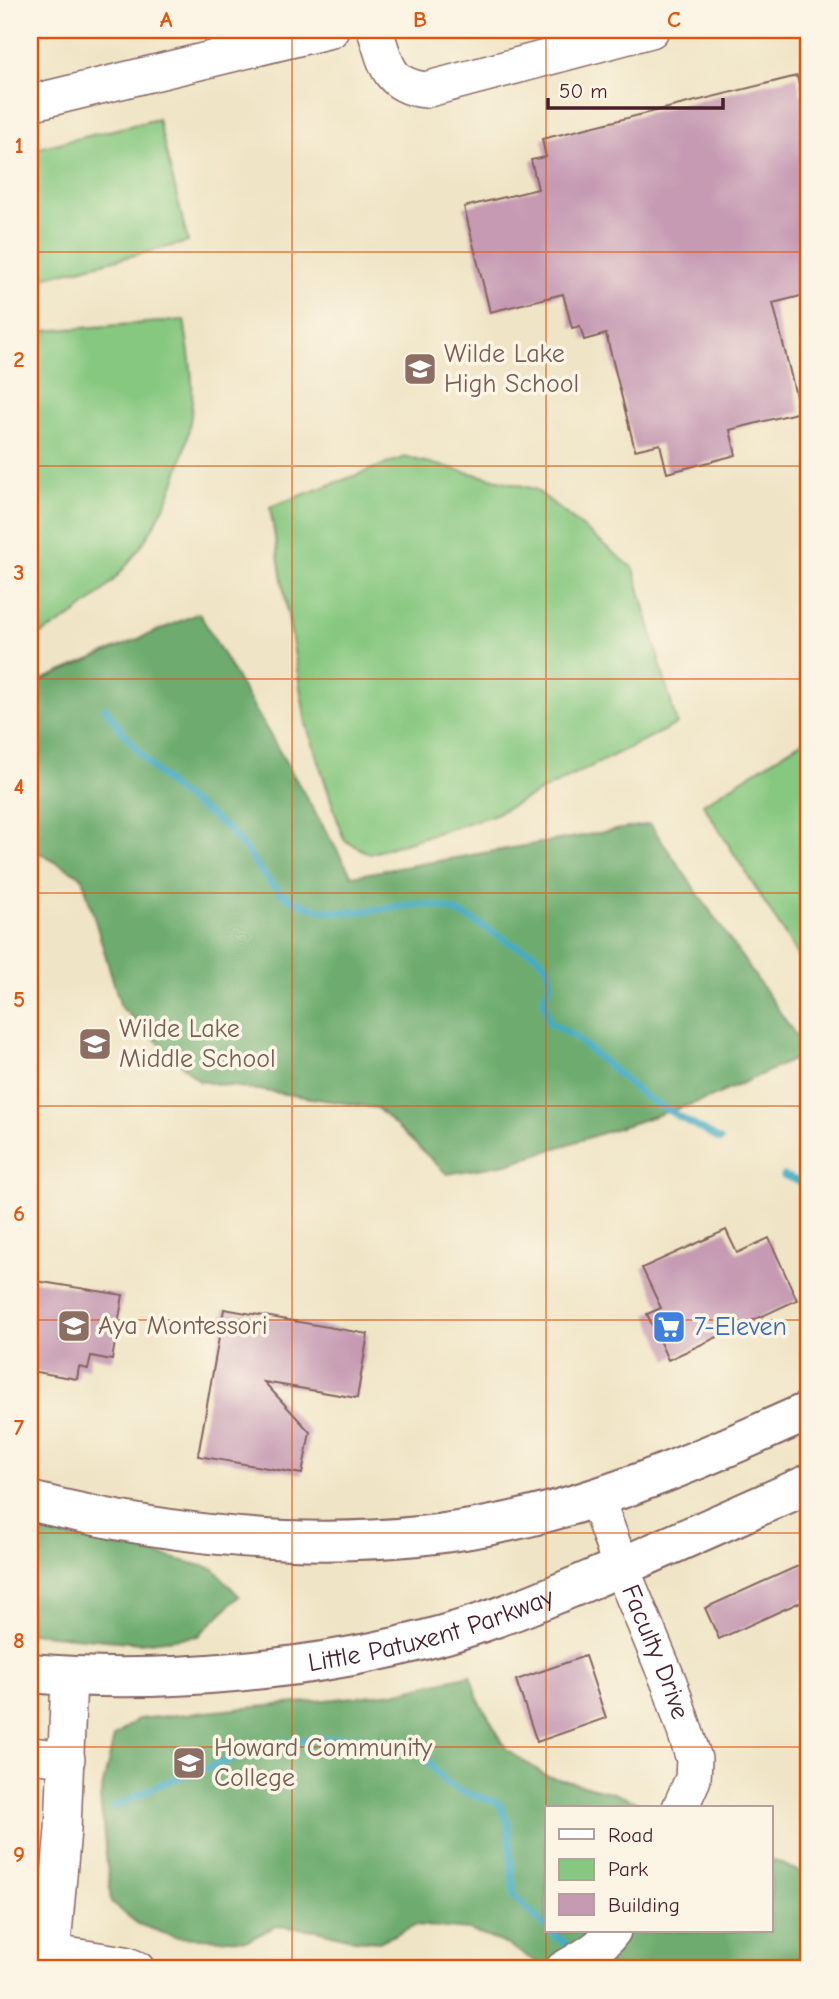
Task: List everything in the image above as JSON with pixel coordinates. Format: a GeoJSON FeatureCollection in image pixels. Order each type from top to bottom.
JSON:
{"type":"FeatureCollection","features":[{"type":"Feature","properties":{"kind":"main road"},"geometry":{"type":"LineString","coordinates":[[30,1501],[173,1530],[250,1539],[344,1540],[428,1535],[508,1522],[631,1487],[710,1456],[809,1411]]}},
{"type":"Feature","properties":{"kind":"main road","name":"Little Patuxent Parkway"},"geometry":{"type":"LineString","coordinates":[[30,1673],[69,1677],[181,1675],[270,1667],[359,1654],[447,1634],[539,1601],[621,1567],[809,1483]]}},
{"type":"Feature","properties":{"kind":"street"},"geometry":{"type":"LineString","coordinates":[[30,103],[331,30]]}},
{"type":"Feature","properties":{"kind":"street"},"geometry":{"type":"LineString","coordinates":[[375,30],[389,69],[397,82],[425,90],[651,30]]}},
{"type":"Feature","properties":{"kind":"street","name":"Faculty Drive"},"geometry":{"type":"LineString","coordinates":[[596,1497],[621,1567],[670,1685],[694,1759],[693,1779],[681,1806]]}},
{"type":"Feature","properties":{"kind":"street"},"geometry":{"type":"LineString","coordinates":[[69,1677],[52,1961],[124,1964],[137,1969]]}},
{"type":"Feature","properties":{"kind":"street"},"geometry":{"type":"LineString","coordinates":[[30,1755],[66,1759]]}},
{"type":"Feature","properties":{"kind":"street"},"geometry":{"type":"LineString","coordinates":[[563,1969],[587,1955],[612,1932]]}},
{"type":"Feature","properties":{"kind":"green space"},"geometry":{"type":"Polygon","coordinates":[[[158,119],[188,242],[30,281],[30,150],[158,119]]]}},
{"type":"Feature","properties":{"kind":"green space"},"geometry":{"type":"Polygon","coordinates":[[[184,320],[192,380],[191,416],[173,485],[158,518],[117,576],[91,601],[62,622],[30,639],[30,332],[184,320]]]}},
{"type":"Feature","properties":{"kind":"green space"},"geometry":{"type":"Polygon","coordinates":[[[405,457],[535,489],[634,569],[677,724],[493,815],[370,854],[344,840],[306,723],[270,507],[405,457]]]}},
{"type":"Feature","properties":{"kind":"green space"},"geometry":{"type":"Polygon","coordinates":[[[199,613],[352,876],[650,824],[808,1053],[710,1098],[507,1164],[447,1174],[377,1108],[199,1081],[121,1007],[82,877],[30,848],[30,685],[199,613]]]}},
{"type":"Feature","properties":{"kind":"green space"},"geometry":{"type":"Polygon","coordinates":[[[809,737],[809,973],[703,804],[809,737]]]}},
{"type":"Feature","properties":{"kind":"green space"},"geometry":{"type":"Polygon","coordinates":[[[30,1529],[214,1569],[239,1596],[198,1636],[140,1643],[30,1633],[30,1529]]]}},
{"type":"Feature","properties":{"kind":"green space","name":"Howard Community College"},"geometry":{"type":"Polygon","coordinates":[[[470,1675],[478,1699],[507,1750],[547,1776],[614,1793],[646,1806],[545,1806],[545,1932],[772,1932],[772,1859],[809,1876],[809,1969],[548,1969],[508,1945],[469,1930],[415,1925],[379,1942],[355,1940],[317,1930],[276,1926],[249,1940],[175,1937],[138,1924],[111,1902],[100,1798],[114,1737],[138,1719],[394,1693],[470,1675]]]}},
{"type":"Feature","properties":{"kind":"building"},"geometry":{"type":"Polygon","coordinates":[[[797,76],[801,94],[809,92],[809,294],[773,303],[800,412],[730,430],[736,455],[667,473],[660,444],[635,450],[606,334],[584,340],[580,326],[572,328],[563,294],[490,312],[464,207],[538,189],[531,160],[546,157],[542,139],[797,76]]]}},
{"type":"Feature","properties":{"kind":"building"},"geometry":{"type":"Polygon","coordinates":[[[726,1230],[737,1253],[769,1238],[797,1300],[668,1360],[647,1314],[661,1308],[642,1268],[726,1230]]]}},
{"type":"Feature","properties":{"kind":"building","name":"Aya Montessori"},"geometry":{"type":"Polygon","coordinates":[[[30,1280],[123,1295],[112,1360],[91,1356],[88,1369],[79,1367],[77,1379],[30,1371],[30,1280]]]}},
{"type":"Feature","properties":{"kind":"building"},"geometry":{"type":"Polygon","coordinates":[[[224,1309],[368,1334],[357,1398],[264,1382],[310,1432],[302,1474],[198,1456],[224,1309]]]}},
{"type":"Feature","properties":{"kind":"building"},"geometry":{"type":"Polygon","coordinates":[[[809,1561],[809,1598],[719,1639],[705,1608],[809,1561]]]}},
{"type":"Feature","properties":{"kind":"building"},"geometry":{"type":"Polygon","coordinates":[[[585,1656],[606,1718],[537,1742],[516,1680],[585,1656]]]}},
{"type":"Feature","properties":{"kind":"waterway"},"geometry":{"type":"LineString","coordinates":[[105,708],[156,771],[180,794],[238,839],[273,886],[284,895],[317,909],[341,912],[412,905],[440,907],[463,915],[512,944],[530,951],[548,967],[550,983],[544,999],[549,1022],[575,1037],[645,1097],[720,1140]]}},
{"type":"Feature","properties":{"kind":"waterway"},"geometry":{"type":"LineString","coordinates":[[784,1176],[809,1185]]}},
{"type":"Feature","properties":{"kind":"waterway"},"geometry":{"type":"LineString","coordinates":[[114,1807],[166,1782],[283,1742],[359,1737],[424,1752],[439,1775],[454,1788],[499,1803],[508,1823],[514,1896],[545,1926]]}},
{"type":"Feature","properties":{"kind":"waterway"},"geometry":{"type":"LineString","coordinates":[[551,1932],[574,1951]]}},
{"type":"Feature","properties":{"kind":"place","name":"Wilde Lake High School"},"geometry":{"type":"Point","coordinates":[420,369]}},
{"type":"Feature","properties":{"kind":"place","name":"Wilde Lake Middle School"},"geometry":{"type":"Point","coordinates":[95,1044]}},
{"type":"Feature","properties":{"kind":"place","name":"Aya Montessori"},"geometry":{"type":"Point","coordinates":[74,1326]}},
{"type":"Feature","properties":{"kind":"place","name":"7-Eleven"},"geometry":{"type":"Point","coordinates":[669,1327]}},
{"type":"Feature","properties":{"kind":"place","name":"Howard Community College"},"geometry":{"type":"Point","coordinates":[189,1763]}}]}
